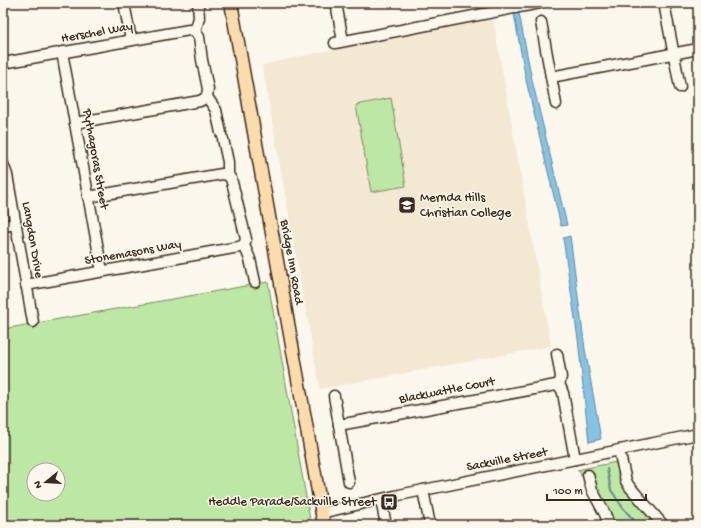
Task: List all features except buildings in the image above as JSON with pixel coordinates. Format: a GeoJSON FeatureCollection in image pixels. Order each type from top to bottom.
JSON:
{"type":"FeatureCollection","features":[{"type":"Feature","properties":{"kind":"main road","name":"Bridge Inn Road"},"geometry":{"type":"LineString","coordinates":[[231,3],[324,525]]}},
{"type":"Feature","properties":{"kind":"street"},"geometry":{"type":"LineString","coordinates":[[124,3],[131,40]]}},
{"type":"Feature","properties":{"kind":"street"},"geometry":{"type":"LineString","coordinates":[[198,3],[199,18],[195,31],[200,37],[202,60],[208,89],[207,97],[216,110],[228,162],[228,175],[233,186],[246,242],[244,245],[250,259],[255,282]]}},
{"type":"Feature","properties":{"kind":"street"},"geometry":{"type":"LineString","coordinates":[[336,3],[339,42],[493,9],[536,4]]}},
{"type":"Feature","properties":{"kind":"street"},"geometry":{"type":"LineString","coordinates":[[664,3],[680,87]]}},
{"type":"Feature","properties":{"kind":"street"},"geometry":{"type":"LineString","coordinates":[[541,22],[556,104]]}},
{"type":"Feature","properties":{"kind":"street","name":"Herschel Way"},"geometry":{"type":"LineString","coordinates":[[3,63],[189,30],[195,31]]}},
{"type":"Feature","properties":{"kind":"street"},"geometry":{"type":"LineString","coordinates":[[551,77],[698,49]]}},
{"type":"Feature","properties":{"kind":"street","name":"Pythagoras Street"},"geometry":{"type":"LineString","coordinates":[[62,52],[102,271]]}},
{"type":"Feature","properties":{"kind":"street"},"geometry":{"type":"LineString","coordinates":[[75,123],[200,101],[207,97]]}},
{"type":"Feature","properties":{"kind":"street","name":"Langdon Drive"},"geometry":{"type":"LineString","coordinates":[[3,164],[7,175],[33,322]]}},
{"type":"Feature","properties":{"kind":"street"},"geometry":{"type":"LineString","coordinates":[[88,197],[222,174],[228,175]]}},
{"type":"Feature","properties":{"kind":"street"},"geometry":{"type":"LineString","coordinates":[[3,226],[16,224]]}},
{"type":"Feature","properties":{"kind":"street","name":"Stonemasons Way"},"geometry":{"type":"LineString","coordinates":[[26,285],[244,245]]}},
{"type":"Feature","properties":{"kind":"street"},"geometry":{"type":"LineString","coordinates":[[558,354],[561,377],[559,386],[563,393],[575,459]]}},
{"type":"Feature","properties":{"kind":"street","name":"Blackwattle Court"},"geometry":{"type":"LineString","coordinates":[[339,425],[554,384],[559,386]]}},
{"type":"Feature","properties":{"kind":"street"},"geometry":{"type":"LineString","coordinates":[[334,396],[350,482]]}},
{"type":"Feature","properties":{"kind":"street","name":"Sackville Street"},"geometry":{"type":"LineString","coordinates":[[321,513],[423,490],[698,434]]}},
{"type":"Feature","properties":{"kind":"street"},"geometry":{"type":"LineString","coordinates":[[619,450],[623,470],[629,486],[663,525]]}},
{"type":"Feature","properties":{"kind":"street"},"geometry":{"type":"LineString","coordinates":[[588,475],[594,494],[609,525]]}},
{"type":"Feature","properties":{"kind":"street"},"geometry":{"type":"LineString","coordinates":[[423,490],[430,525]]}},
{"type":"Feature","properties":{"kind":"street"},"geometry":{"type":"LineString","coordinates":[[381,500],[386,525]]}},
{"type":"Feature","properties":{"kind":"shaded area","name":"Mernda Hills Christian College"},"geometry":{"type":"Polygon","coordinates":[[[493,19],[551,346],[320,389],[262,65],[321,52],[493,19]]]}},
{"type":"Feature","properties":{"kind":"green space"},"geometry":{"type":"Polygon","coordinates":[[[391,98],[406,186],[371,192],[356,105],[391,98]]]}},
{"type":"Feature","properties":{"kind":"green space"},"geometry":{"type":"Polygon","coordinates":[[[268,282],[311,525],[3,525],[3,329],[268,282]]]}},
{"type":"Feature","properties":{"kind":"green space"},"geometry":{"type":"Polygon","coordinates":[[[617,462],[659,525],[622,525],[617,522],[611,523],[596,490],[593,474],[581,476],[580,472],[577,470],[617,462]]]}},
{"type":"Feature","properties":{"kind":"water"},"geometry":{"type":"Polygon","coordinates":[[[512,3],[517,3],[532,80],[567,225],[561,226],[526,80],[512,3]]]}},
{"type":"Feature","properties":{"kind":"water"},"geometry":{"type":"Polygon","coordinates":[[[570,236],[585,349],[601,439],[589,442],[578,339],[563,238],[570,236]]]}},
{"type":"Feature","properties":{"kind":"waterway"},"geometry":{"type":"LineString","coordinates":[[607,469],[611,490],[623,508],[638,525]]}},
{"type":"Feature","properties":{"kind":"place","name":"Mernda Hills Christian College"},"geometry":{"type":"Point","coordinates":[407,205]}},
{"type":"Feature","properties":{"kind":"place","name":"Heddle Parade/Sackville Street"},"geometry":{"type":"Point","coordinates":[389,502]}}]}
